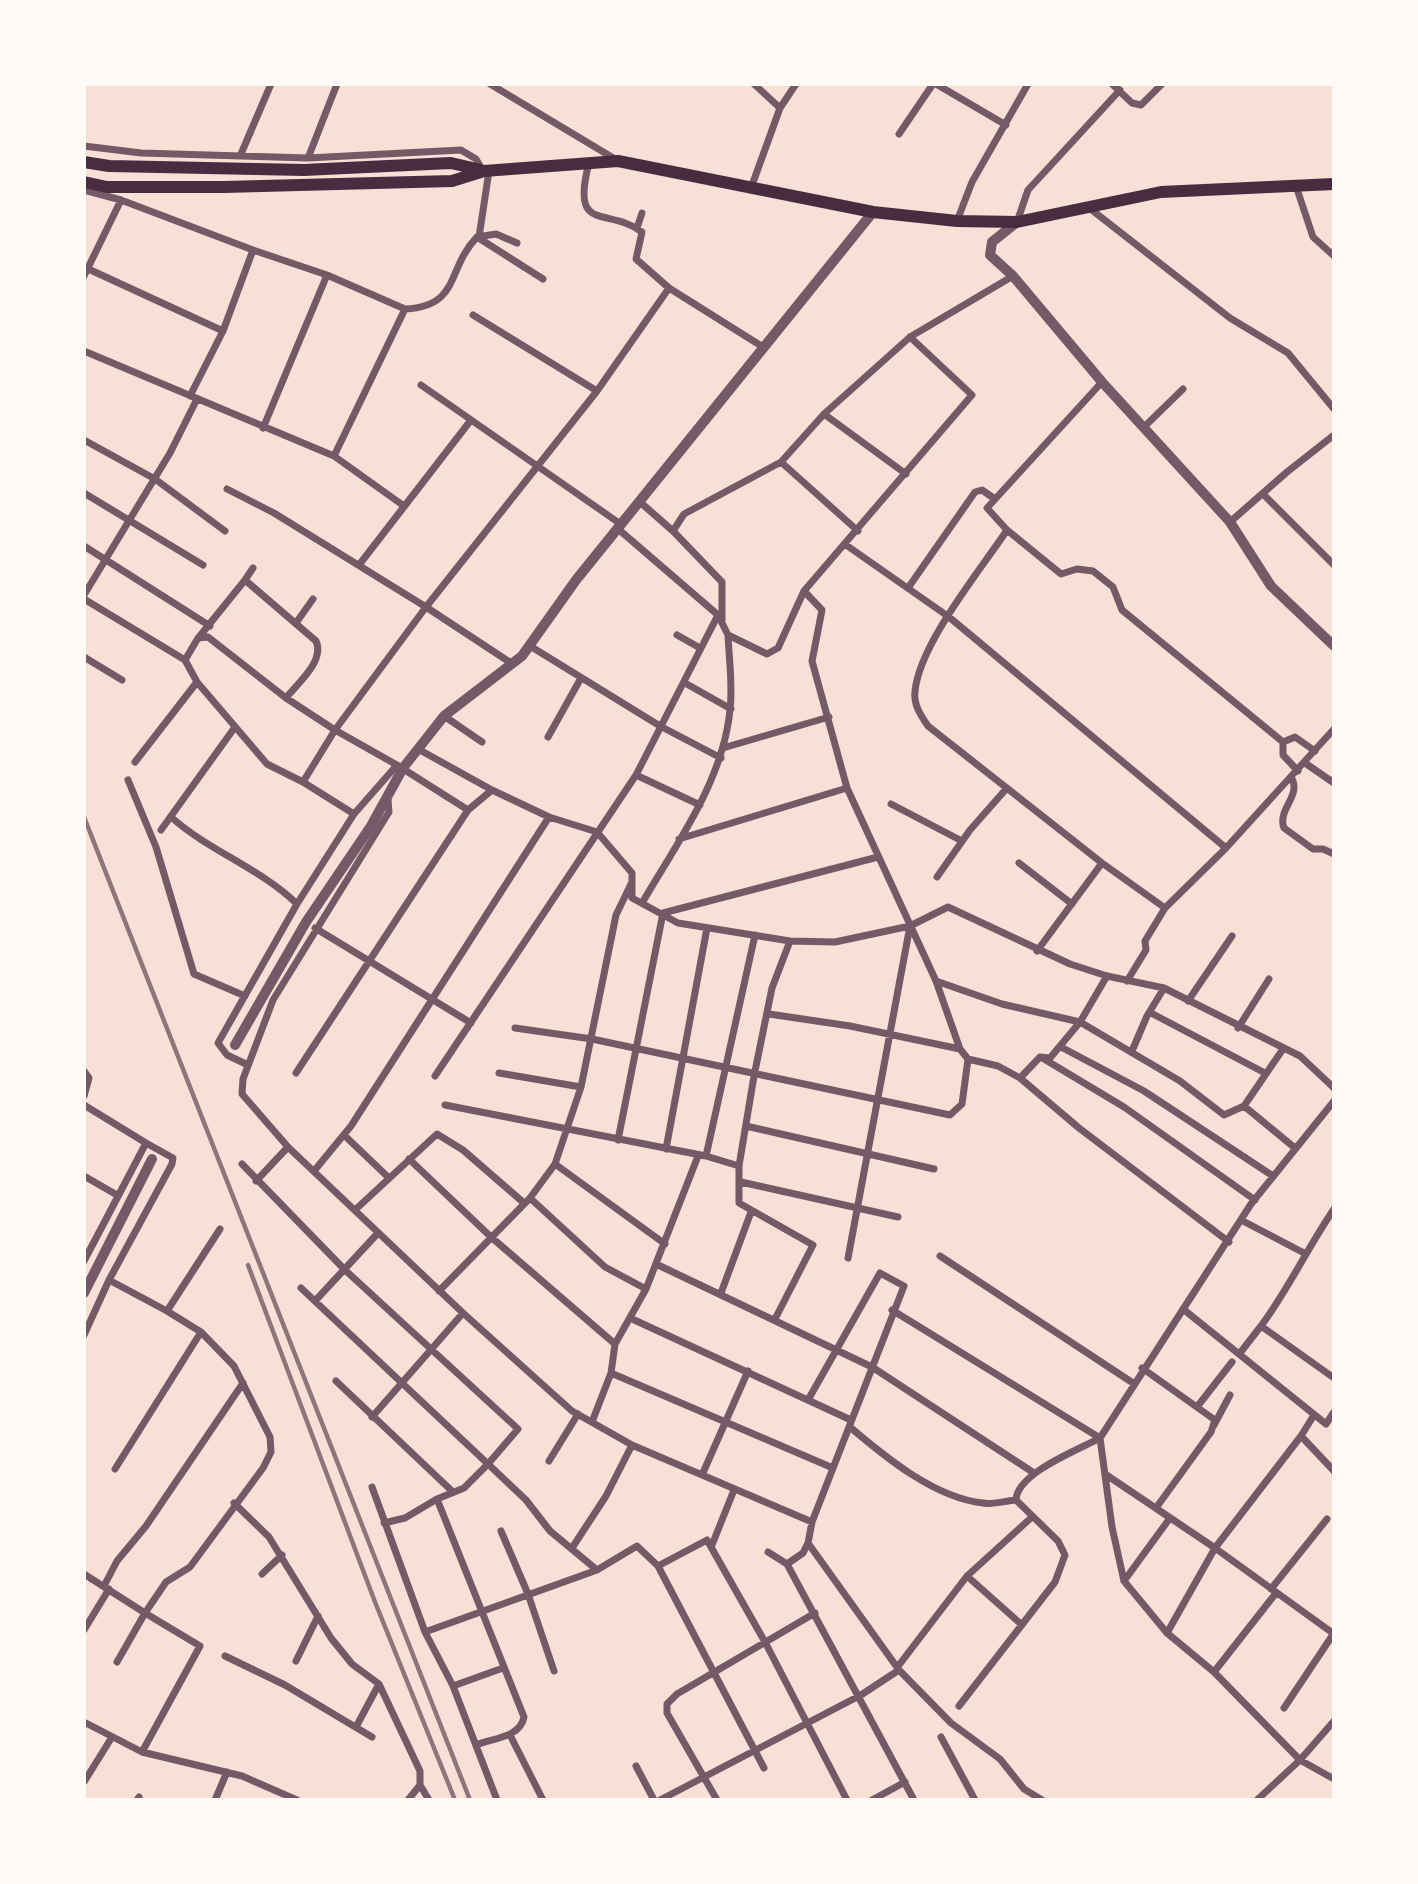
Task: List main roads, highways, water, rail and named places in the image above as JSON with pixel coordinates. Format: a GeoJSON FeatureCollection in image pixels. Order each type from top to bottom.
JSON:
{"type":"FeatureCollection","features":[{"type":"Feature","properties":{"kind":"main road"},"geometry":{"type":"LineString","coordinates":[[84,182],[107,187],[224,187],[452,181],[486,171],[618,161],[873,212],[957,221],[1017,222],[1161,192],[1334,184]]}},
{"type":"Feature","properties":{"kind":"main road"},"geometry":{"type":"LineString","coordinates":[[84,162],[110,166],[277,170],[451,163],[486,171]]}},
{"type":"Feature","properties":{"kind":"railway"},"geometry":{"type":"LineString","coordinates":[[84,817],[470,1800]]}},
{"type":"Feature","properties":{"kind":"railway"},"geometry":{"type":"LineString","coordinates":[[248,1265],[375,1602],[455,1800]]}}]}
